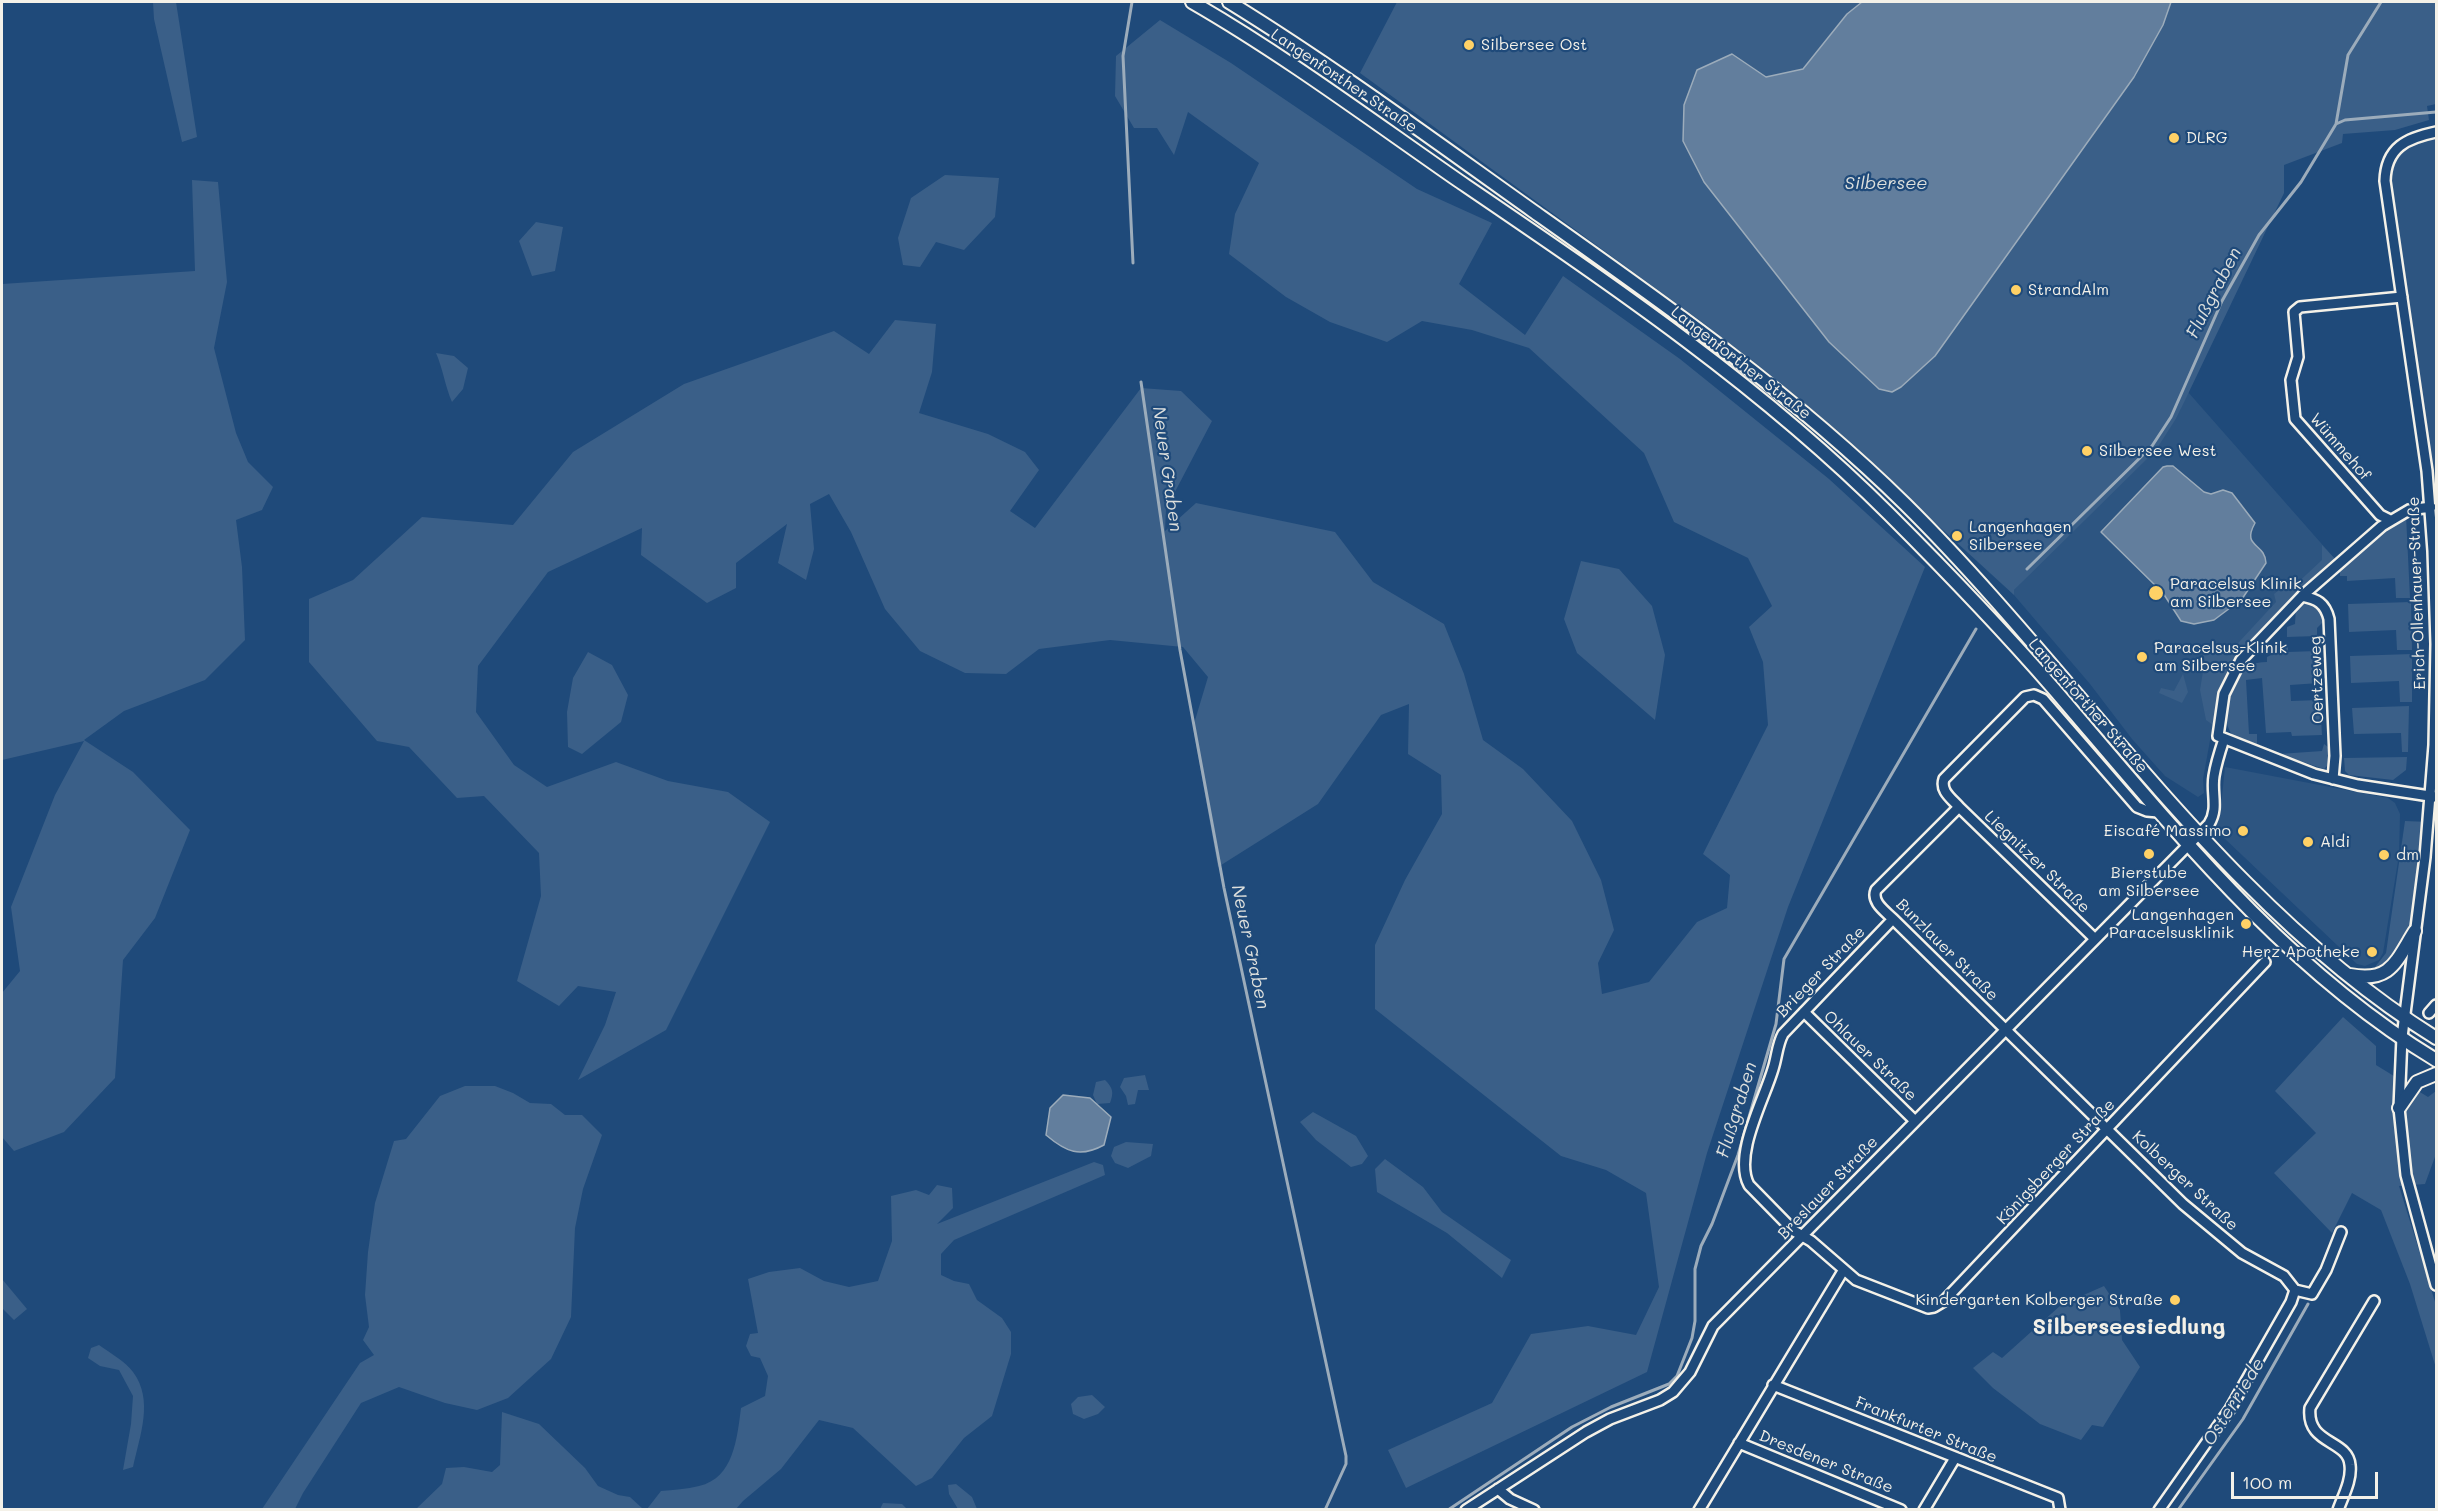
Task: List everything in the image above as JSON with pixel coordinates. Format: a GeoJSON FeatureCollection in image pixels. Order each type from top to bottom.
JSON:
{"type":"FeatureCollection","features":[{"type":"Feature","properties":{"kind":"main road","name":"Langenforther Straße"},"geometry":{"type":"LineString","coordinates":[[1192,2],[1262,46],[1571,257],[1692,344],[1786,419],[1889,514],[1978,607],[2049,684],[2187,845],[2277,937],[2337,989],[2436,1060]]}},
{"type":"Feature","properties":{"kind":"main road","name":"Langenforther Straße"},"geometry":{"type":"LineString","coordinates":[[1229,2],[1349,81],[1628,278],[1701,331],[1796,406],[1927,527],[2004,610],[2200,834],[2288,922],[2347,974],[2436,1038]]}},
{"type":"Feature","properties":{"kind":"main road"},"geometry":{"type":"LineString","coordinates":[[2347,974],[2367,978],[2386,972],[2393,966],[2415,931]]}},
{"type":"Feature","properties":{"kind":"main road"},"geometry":{"type":"LineString","coordinates":[[2399,1108],[2417,1082],[2436,1074]]}},
{"type":"Feature","properties":{"kind":"street","name":"Erich-Ollenhauer-Straße"},"geometry":{"type":"LineString","coordinates":[[2436,132],[2414,138],[2394,152],[2387,163],[2385,181],[2433,493],[2431,507],[2436,644],[2434,796],[2402,1037],[2399,1108],[2406,1175],[2436,1285]]}},
{"type":"Feature","properties":{"kind":"street","name":"Wümmehof"},"geometry":{"type":"LineString","coordinates":[[2391,520],[2380,515],[2295,419],[2292,375],[2298,357],[2294,312],[2300,307],[2402,297]]}},
{"type":"Feature","properties":{"kind":"street"},"geometry":{"type":"LineString","coordinates":[[2187,845],[2213,818],[2215,803],[2213,779],[2221,737],[2224,694],[2241,660],[2302,596],[2391,520],[2409,510],[2431,507]]}},
{"type":"Feature","properties":{"kind":"street","name":"Oertzeweg"},"geometry":{"type":"LineString","coordinates":[[2302,596],[2317,599],[2326,609],[2329,619],[2334,779]]}},
{"type":"Feature","properties":{"kind":"street","name":"Liegnitzer Straße"},"geometry":{"type":"LineString","coordinates":[[2094,938],[1959,807],[1944,791],[1942,785],[1944,779],[2025,697],[2034,695],[2043,699],[2137,807],[2158,812]]}},
{"type":"Feature","properties":{"kind":"street"},"geometry":{"type":"LineString","coordinates":[[2221,737],[2314,774],[2434,796]]}},
{"type":"Feature","properties":{"kind":"street","name":"Bunzlauer Straße"},"geometry":{"type":"LineString","coordinates":[[1959,807],[1876,890],[1875,900],[2006,1029]]}},
{"type":"Feature","properties":{"kind":"street","name":"Breslauer Straße"},"geometry":{"type":"LineString","coordinates":[[1466,1509],[1602,1423],[1673,1392],[1690,1372],[1713,1326],[2187,845]]}},
{"type":"Feature","properties":{"kind":"street","name":"Brieger Straße"},"geometry":{"type":"LineString","coordinates":[[1802,1236],[1794,1231],[1744,1177],[1743,1166],[1748,1142],[1774,1067],[1779,1042],[1790,1024],[1893,919]]}},
{"type":"Feature","properties":{"kind":"street","name":"Königsberger Straße"},"geometry":{"type":"LineString","coordinates":[[1802,1236],[1811,1241],[1856,1280],[1928,1308],[1934,1307],[1944,1301],[2265,962]]}},
{"type":"Feature","properties":{"kind":"street"},"geometry":{"type":"LineString","coordinates":[[2429,1014],[2436,1005]]}},
{"type":"Feature","properties":{"kind":"street","name":"Ohlauer Straße"},"geometry":{"type":"LineString","coordinates":[[1804,1012],[1915,1121]]}},
{"type":"Feature","properties":{"kind":"street","name":"Kolberger Straße"},"geometry":{"type":"LineString","coordinates":[[2006,1029],[2212,1230],[2242,1253],[2284,1276],[2295,1290]]}},
{"type":"Feature","properties":{"kind":"street"},"geometry":{"type":"LineString","coordinates":[[2159,1509],[2230,1409],[2291,1302],[2295,1290],[2312,1294],[2326,1270],[2341,1232]]}},
{"type":"Feature","properties":{"kind":"street"},"geometry":{"type":"LineString","coordinates":[[1699,1509],[1843,1271]]}},
{"type":"Feature","properties":{"kind":"street"},"geometry":{"type":"LineString","coordinates":[[2338,1509],[2348,1483],[2350,1464],[2345,1454],[2314,1430],[2310,1419],[2310,1408],[2374,1301]]}},
{"type":"Feature","properties":{"kind":"street","name":"Frankfurter Straße"},"geometry":{"type":"LineString","coordinates":[[1773,1385],[2058,1498],[2060,1509]]}},
{"type":"Feature","properties":{"kind":"street","name":"Dresdener Straße"},"geometry":{"type":"LineString","coordinates":[[1739,1443],[1901,1509]]}},
{"type":"Feature","properties":{"kind":"street"},"geometry":{"type":"LineString","coordinates":[[1924,1509],[1955,1458]]}},
{"type":"Feature","properties":{"kind":"street"},"geometry":{"type":"LineString","coordinates":[[1498,1489],[1509,1499],[1534,1509]]}},
{"type":"Feature","properties":{"kind":"shaded area"},"geometry":{"type":"Polygon","coordinates":[[[153,2],[176,2],[197,137],[182,142],[154,19],[153,2]]]}},
{"type":"Feature","properties":{"kind":"shaded area"},"geometry":{"type":"Polygon","coordinates":[[[1397,2],[2436,2],[2436,104],[2427,106],[2429,120],[2395,130],[2343,134],[2342,143],[2284,165],[2284,193],[2177,417],[2156,450],[2014,590],[2014,595],[1802,401],[1706,325],[1360,73],[1397,2]]]}},
{"type":"Feature","properties":{"kind":"shaded area"},"geometry":{"type":"Polygon","coordinates":[[[1160,20],[1231,63],[1417,189],[1492,223],[1459,284],[1525,335],[1563,276],[1680,359],[1829,479],[1925,567],[1788,907],[1707,1153],[1647,1372],[1406,1488],[1388,1450],[1492,1403],[1531,1334],[1588,1326],[1636,1335],[1659,1287],[1646,1193],[1606,1170],[1561,1156],[1375,1009],[1375,945],[1405,880],[1442,814],[1441,775],[1408,754],[1409,704],[1381,715],[1318,804],[1218,867],[1193,727],[1208,677],[1183,647],[1110,640],[1039,649],[1006,674],[965,673],[920,651],[885,609],[851,532],[829,494],[810,504],[814,549],[806,580],[778,563],[787,524],[736,563],[736,588],[707,603],[641,555],[642,528],[548,572],[478,666],[476,712],[514,765],[547,787],[616,762],[668,781],[728,792],[770,822],[666,1030],[578,1080],[605,1025],[616,992],[578,986],[559,1006],[517,981],[541,896],[539,853],[484,796],[457,798],[409,747],[377,741],[309,662],[309,599],[353,580],[422,517],[513,525],[573,452],[684,384],[834,331],[869,354],[895,320],[936,324],[932,372],[919,413],[988,434],[1025,452],[1039,470],[1010,511],[1035,528],[1141,388],[1181,391],[1212,421],[1166,509],[1165,531],[1196,503],[1335,532],[1373,582],[1444,624],[1464,674],[1483,740],[1523,769],[1572,821],[1601,880],[1614,930],[1598,963],[1602,994],[1649,982],[1697,922],[1727,908],[1730,875],[1703,854],[1768,725],[1763,662],[1749,627],[1772,606],[1748,558],[1674,522],[1644,453],[1529,348],[1472,330],[1422,321],[1387,342],[1330,322],[1286,297],[1229,254],[1235,214],[1259,163],[1188,112],[1174,155],[1157,128],[1134,128],[1115,96],[1116,56],[1160,20]]]}},
{"type":"Feature","properties":{"kind":"shaded area"},"geometry":{"type":"Polygon","coordinates":[[[2436,132],[2436,493],[2430,493],[2388,203],[2390,156],[2424,134],[2436,132]]]}},
{"type":"Feature","properties":{"kind":"shaded area"},"geometry":{"type":"Polygon","coordinates":[[[945,175],[999,178],[995,217],[964,250],[936,242],[920,267],[903,265],[898,238],[911,198],[945,175]]]}},
{"type":"Feature","properties":{"kind":"shaded area"},"geometry":{"type":"Polygon","coordinates":[[[192,180],[218,182],[227,282],[214,348],[236,433],[248,462],[273,487],[262,510],[236,520],[242,567],[245,640],[205,680],[124,711],[84,740],[133,772],[190,830],[155,918],[123,960],[115,1078],[64,1132],[14,1151],[2,1137],[2,993],[20,971],[11,907],[55,795],[84,741],[2,760],[2,284],[195,271],[192,180]]]}},
{"type":"Feature","properties":{"kind":"shaded area"},"geometry":{"type":"Polygon","coordinates":[[[536,222],[563,227],[555,271],[532,276],[519,241],[536,222]]]}},
{"type":"Feature","properties":{"kind":"shaded area"},"geometry":{"type":"Polygon","coordinates":[[[436,353],[454,356],[468,368],[463,389],[452,402],[440,365],[436,353]]]}},
{"type":"Feature","properties":{"kind":"shaded area","name":"Paracelsus Klinik am Silbersee"},"geometry":{"type":"Polygon","coordinates":[[[2188,392],[2335,559],[2260,631],[2227,671],[2217,702],[2203,779],[2204,793],[2198,797],[2165,776],[2014,595],[2014,590],[2177,417],[2188,392]]]}},
{"type":"Feature","properties":{"kind":"shaded area"},"geometry":{"type":"Polygon","coordinates":[[[2406,515],[2410,598],[2396,598],[2395,578],[2347,581],[2347,576],[2340,576],[2340,566],[2377,534],[2406,515]]]}},
{"type":"Feature","properties":{"kind":"shaded area"},"geometry":{"type":"Polygon","coordinates":[[[2322,545],[2335,559],[2249,641],[2228,670],[2222,683],[2213,725],[2206,720],[2200,690],[2204,665],[2203,653],[2217,647],[2228,654],[2276,602],[2274,594],[2284,586],[2292,588],[2322,560],[2322,545]]]}},
{"type":"Feature","properties":{"kind":"shaded area"},"geometry":{"type":"Polygon","coordinates":[[[1581,561],[1619,569],[1652,606],[1665,655],[1655,720],[1577,653],[1564,619],[1581,561]]]}},
{"type":"Feature","properties":{"kind":"shaded area"},"geometry":{"type":"Polygon","coordinates":[[[2411,602],[2412,650],[2397,650],[2396,630],[2349,632],[2348,604],[2411,602]]]}},
{"type":"Feature","properties":{"kind":"shaded area"},"geometry":{"type":"Polygon","coordinates":[[[2302,603],[2317,606],[2326,619],[2317,628],[2317,636],[2287,637],[2287,627],[2295,624],[2296,606],[2302,603]]]}},
{"type":"Feature","properties":{"kind":"shaded area"},"geometry":{"type":"Polygon","coordinates":[[[2288,644],[2288,652],[2317,651],[2319,683],[2290,685],[2291,701],[2320,700],[2322,735],[2292,736],[2291,732],[2266,733],[2262,678],[2246,680],[2249,734],[2257,734],[2257,745],[2232,735],[2227,723],[2226,711],[2234,679],[2249,665],[2267,662],[2267,657],[2275,653],[2275,649],[2280,649],[2280,645],[2288,644]]]}},
{"type":"Feature","properties":{"kind":"shaded area"},"geometry":{"type":"Polygon","coordinates":[[[588,652],[612,665],[628,695],[621,722],[582,754],[568,747],[567,712],[573,678],[588,652]]]}},
{"type":"Feature","properties":{"kind":"shaded area"},"geometry":{"type":"Polygon","coordinates":[[[2412,654],[2412,702],[2400,702],[2399,681],[2351,683],[2350,656],[2412,654]]]}},
{"type":"Feature","properties":{"kind":"shaded area"},"geometry":{"type":"Polygon","coordinates":[[[2183,674],[2188,692],[2182,703],[2159,693],[2161,688],[2174,691],[2183,674]]]}},
{"type":"Feature","properties":{"kind":"shaded area"},"geometry":{"type":"Polygon","coordinates":[[[2409,706],[2408,752],[2402,752],[2401,733],[2354,734],[2352,708],[2409,706]]]}},
{"type":"Feature","properties":{"kind":"shaded area"},"geometry":{"type":"Polygon","coordinates":[[[2324,744],[2332,750],[2331,762],[2324,769],[2279,754],[2322,751],[2324,744]]]}},
{"type":"Feature","properties":{"kind":"shaded area"},"geometry":{"type":"Polygon","coordinates":[[[2407,757],[2406,770],[2393,780],[2349,775],[2345,771],[2344,758],[2407,757]]]}},
{"type":"Feature","properties":{"kind":"shaded area"},"geometry":{"type":"Polygon","coordinates":[[[2225,767],[2388,798],[2395,803],[2400,814],[2399,855],[2383,953],[2379,960],[2365,966],[2357,964],[2224,838],[2215,825],[2220,816],[2225,767]]]}},
{"type":"Feature","properties":{"kind":"shaded area"},"geometry":{"type":"Polygon","coordinates":[[[2405,821],[2429,822],[2422,877],[2417,877],[2411,921],[2417,923],[2379,975],[2375,967],[2386,953],[2405,821]]]}},
{"type":"Feature","properties":{"kind":"shaded area"},"geometry":{"type":"Polygon","coordinates":[[[2343,1017],[2376,1046],[2376,1065],[2428,1097],[2436,1091],[2436,1154],[2425,1184],[2399,1186],[2436,1305],[2436,1368],[2410,1284],[2381,1210],[2352,1193],[2332,1233],[2274,1173],[2316,1133],[2275,1091],[2343,1017]]]}},
{"type":"Feature","properties":{"kind":"shaded area"},"geometry":{"type":"Polygon","coordinates":[[[1145,1075],[1149,1090],[1138,1090],[1135,1104],[1128,1105],[1126,1096],[1120,1087],[1124,1078],[1145,1075]]]}},
{"type":"Feature","properties":{"kind":"shaded area"},"geometry":{"type":"Polygon","coordinates":[[[1105,1080],[1112,1090],[1110,1103],[1097,1104],[1093,1095],[1096,1082],[1105,1080]]]}},
{"type":"Feature","properties":{"kind":"shaded area"},"geometry":{"type":"Polygon","coordinates":[[[465,1086],[495,1086],[530,1103],[551,1104],[565,1115],[582,1115],[602,1135],[583,1189],[575,1228],[571,1317],[551,1359],[508,1398],[477,1410],[445,1403],[399,1387],[361,1403],[295,1509],[262,1509],[360,1363],[374,1355],[363,1340],[369,1327],[365,1295],[368,1252],[375,1203],[394,1141],[406,1139],[440,1096],[465,1086]]]}},
{"type":"Feature","properties":{"kind":"shaded area"},"geometry":{"type":"Polygon","coordinates":[[[1313,1112],[1356,1136],[1368,1156],[1362,1164],[1351,1167],[1316,1140],[1300,1122],[1313,1112]]]}},
{"type":"Feature","properties":{"kind":"shaded area"},"geometry":{"type":"Polygon","coordinates":[[[1126,1142],[1153,1144],[1151,1156],[1128,1168],[1115,1163],[1111,1156],[1114,1147],[1126,1142]]]}},
{"type":"Feature","properties":{"kind":"shaded area"},"geometry":{"type":"Polygon","coordinates":[[[1385,1159],[1423,1187],[1442,1212],[1511,1260],[1502,1278],[1447,1233],[1377,1192],[1375,1169],[1385,1159]]]}},
{"type":"Feature","properties":{"kind":"shaded area"},"geometry":{"type":"Polygon","coordinates":[[[1094,1162],[1103,1165],[1105,1175],[954,1240],[941,1254],[941,1275],[969,1284],[977,1300],[1002,1318],[1011,1332],[1011,1354],[992,1416],[964,1438],[932,1478],[916,1486],[853,1428],[819,1420],[781,1469],[736,1509],[647,1509],[661,1491],[699,1486],[711,1482],[720,1475],[732,1455],[741,1408],[765,1396],[768,1376],[760,1358],[751,1356],[746,1346],[750,1334],[758,1333],[748,1279],[769,1272],[800,1268],[824,1281],[849,1287],[878,1281],[892,1241],[891,1196],[916,1190],[929,1195],[937,1185],[952,1188],[953,1208],[937,1224],[1094,1162]]]}},
{"type":"Feature","properties":{"kind":"shaded area"},"geometry":{"type":"Polygon","coordinates":[[[2,1279],[27,1309],[14,1320],[2,1308],[2,1279]]]}},
{"type":"Feature","properties":{"kind":"shaded area"},"geometry":{"type":"Polygon","coordinates":[[[2104,1286],[2120,1310],[2122,1340],[2140,1367],[2103,1427],[2092,1425],[2081,1440],[2040,1424],[1993,1388],[1973,1368],[1993,1352],[2002,1358],[2061,1305],[2104,1286]]]}},
{"type":"Feature","properties":{"kind":"shaded area"},"geometry":{"type":"Polygon","coordinates":[[[99,1345],[130,1368],[143,1394],[144,1418],[133,1467],[123,1470],[133,1396],[119,1370],[100,1366],[88,1358],[91,1348],[99,1345]]]}},
{"type":"Feature","properties":{"kind":"shaded area"},"geometry":{"type":"Polygon","coordinates":[[[1092,1395],[1105,1407],[1098,1414],[1084,1419],[1073,1414],[1071,1404],[1078,1397],[1092,1395]]]}},
{"type":"Feature","properties":{"kind":"shaded area"},"geometry":{"type":"Polygon","coordinates":[[[502,1412],[539,1424],[585,1468],[598,1486],[618,1495],[630,1497],[643,1509],[416,1509],[442,1484],[446,1468],[464,1467],[492,1472],[500,1465],[502,1412]]]}},
{"type":"Feature","properties":{"kind":"shaded area"},"geometry":{"type":"Polygon","coordinates":[[[956,1484],[972,1497],[977,1509],[958,1509],[949,1494],[948,1485],[956,1484]]]}},
{"type":"Feature","properties":{"kind":"shaded area"},"geometry":{"type":"Polygon","coordinates":[[[883,1503],[902,1504],[907,1509],[880,1509],[883,1503]]]}},
{"type":"Feature","properties":{"kind":"water","name":"Silbersee"},"geometry":{"type":"Polygon","coordinates":[[[1862,2],[2171,2],[2163,25],[2134,77],[1935,356],[1901,387],[1892,392],[1879,389],[1829,342],[1704,182],[1683,141],[1684,105],[1697,70],[1732,54],[1766,77],[1803,69],[1847,14],[1862,2]]]}},
{"type":"Feature","properties":{"kind":"water"},"geometry":{"type":"Polygon","coordinates":[[[2173,466],[2204,492],[2211,494],[2223,490],[2232,493],[2255,523],[2251,531],[2252,541],[2262,551],[2266,563],[2242,599],[2214,620],[2194,624],[2181,621],[2163,593],[2101,532],[2163,467],[2173,466]]]}},
{"type":"Feature","properties":{"kind":"water"},"geometry":{"type":"Polygon","coordinates":[[[1063,1095],[1090,1098],[1111,1117],[1104,1145],[1088,1151],[1074,1151],[1060,1146],[1046,1135],[1050,1108],[1063,1095]]]}},
{"type":"Feature","properties":{"kind":"waterway","name":"Neuer Graben"},"geometry":{"type":"LineString","coordinates":[[1132,2],[1123,56],[1133,263]]}},
{"type":"Feature","properties":{"kind":"waterway","name":"Flußgraben"},"geometry":{"type":"LineString","coordinates":[[2027,569],[2152,446],[2171,417],[2222,301],[2259,235],[2301,182],[2336,124],[2348,55],[2381,2]]}},
{"type":"Feature","properties":{"kind":"waterway"},"geometry":{"type":"LineString","coordinates":[[2336,124],[2345,120],[2436,112]]}},
{"type":"Feature","properties":{"kind":"waterway","name":"Neuer Graben"},"geometry":{"type":"LineString","coordinates":[[1141,382],[1180,650],[1224,888],[1346,1456],[1346,1464],[1325,1510]]}},
{"type":"Feature","properties":{"kind":"waterway","name":"Flußgraben"},"geometry":{"type":"LineString","coordinates":[[1448,1510],[1572,1427],[1611,1407],[1669,1384],[1677,1376],[1692,1338],[1695,1321],[1695,1269],[1701,1246],[1712,1224],[1738,1155],[1776,1024],[1784,959],[1976,629]]}},
{"type":"Feature","properties":{"kind":"waterway","name":"Osterriede"},"geometry":{"type":"LineString","coordinates":[[2178,1510],[2243,1419],[2308,1304]]}},
{"type":"Feature","properties":{"kind":"place","name":"Silbersee Ost"},"geometry":{"type":"Point","coordinates":[1469,45]}},
{"type":"Feature","properties":{"kind":"place","name":"DLRG"},"geometry":{"type":"Point","coordinates":[2174,138]}},
{"type":"Feature","properties":{"kind":"place","name":"StrandAlm"},"geometry":{"type":"Point","coordinates":[2016,290]}},
{"type":"Feature","properties":{"kind":"place","name":"Silbersee West"},"geometry":{"type":"Point","coordinates":[2087,451]}},
{"type":"Feature","properties":{"kind":"place","name":"Langenhagen Silbersee"},"geometry":{"type":"Point","coordinates":[1957,536]}},
{"type":"Feature","properties":{"kind":"place","name":"Paracelsus Klinik am Silbersee"},"geometry":{"type":"Point","coordinates":[2156,593]}},
{"type":"Feature","properties":{"kind":"place","name":"Paracelsus-Klinik am Silbersee"},"geometry":{"type":"Point","coordinates":[2142,657]}},
{"type":"Feature","properties":{"kind":"place","name":"Eiscafé Massimo"},"geometry":{"type":"Point","coordinates":[2243,831]}},
{"type":"Feature","properties":{"kind":"place","name":"Aldi"},"geometry":{"type":"Point","coordinates":[2308,842]}},
{"type":"Feature","properties":{"kind":"place","name":"Bierstube am Silbersee"},"geometry":{"type":"Point","coordinates":[2149,854]}},
{"type":"Feature","properties":{"kind":"place","name":"dm"},"geometry":{"type":"Point","coordinates":[2384,855]}},
{"type":"Feature","properties":{"kind":"place","name":"Langenhagen Paracelsusklinik"},"geometry":{"type":"Point","coordinates":[2246,924]}},
{"type":"Feature","properties":{"kind":"place","name":"Herz Apotheke"},"geometry":{"type":"Point","coordinates":[2372,952]}},
{"type":"Feature","properties":{"kind":"place","name":"Kindergarten Kolberger Straße"},"geometry":{"type":"Point","coordinates":[2175,1300]}},
{"type":"Feature","properties":{"kind":"district","name":"Silberseesiedlung"},"geometry":{"type":"Point","coordinates":[2129,1327]}}]}
